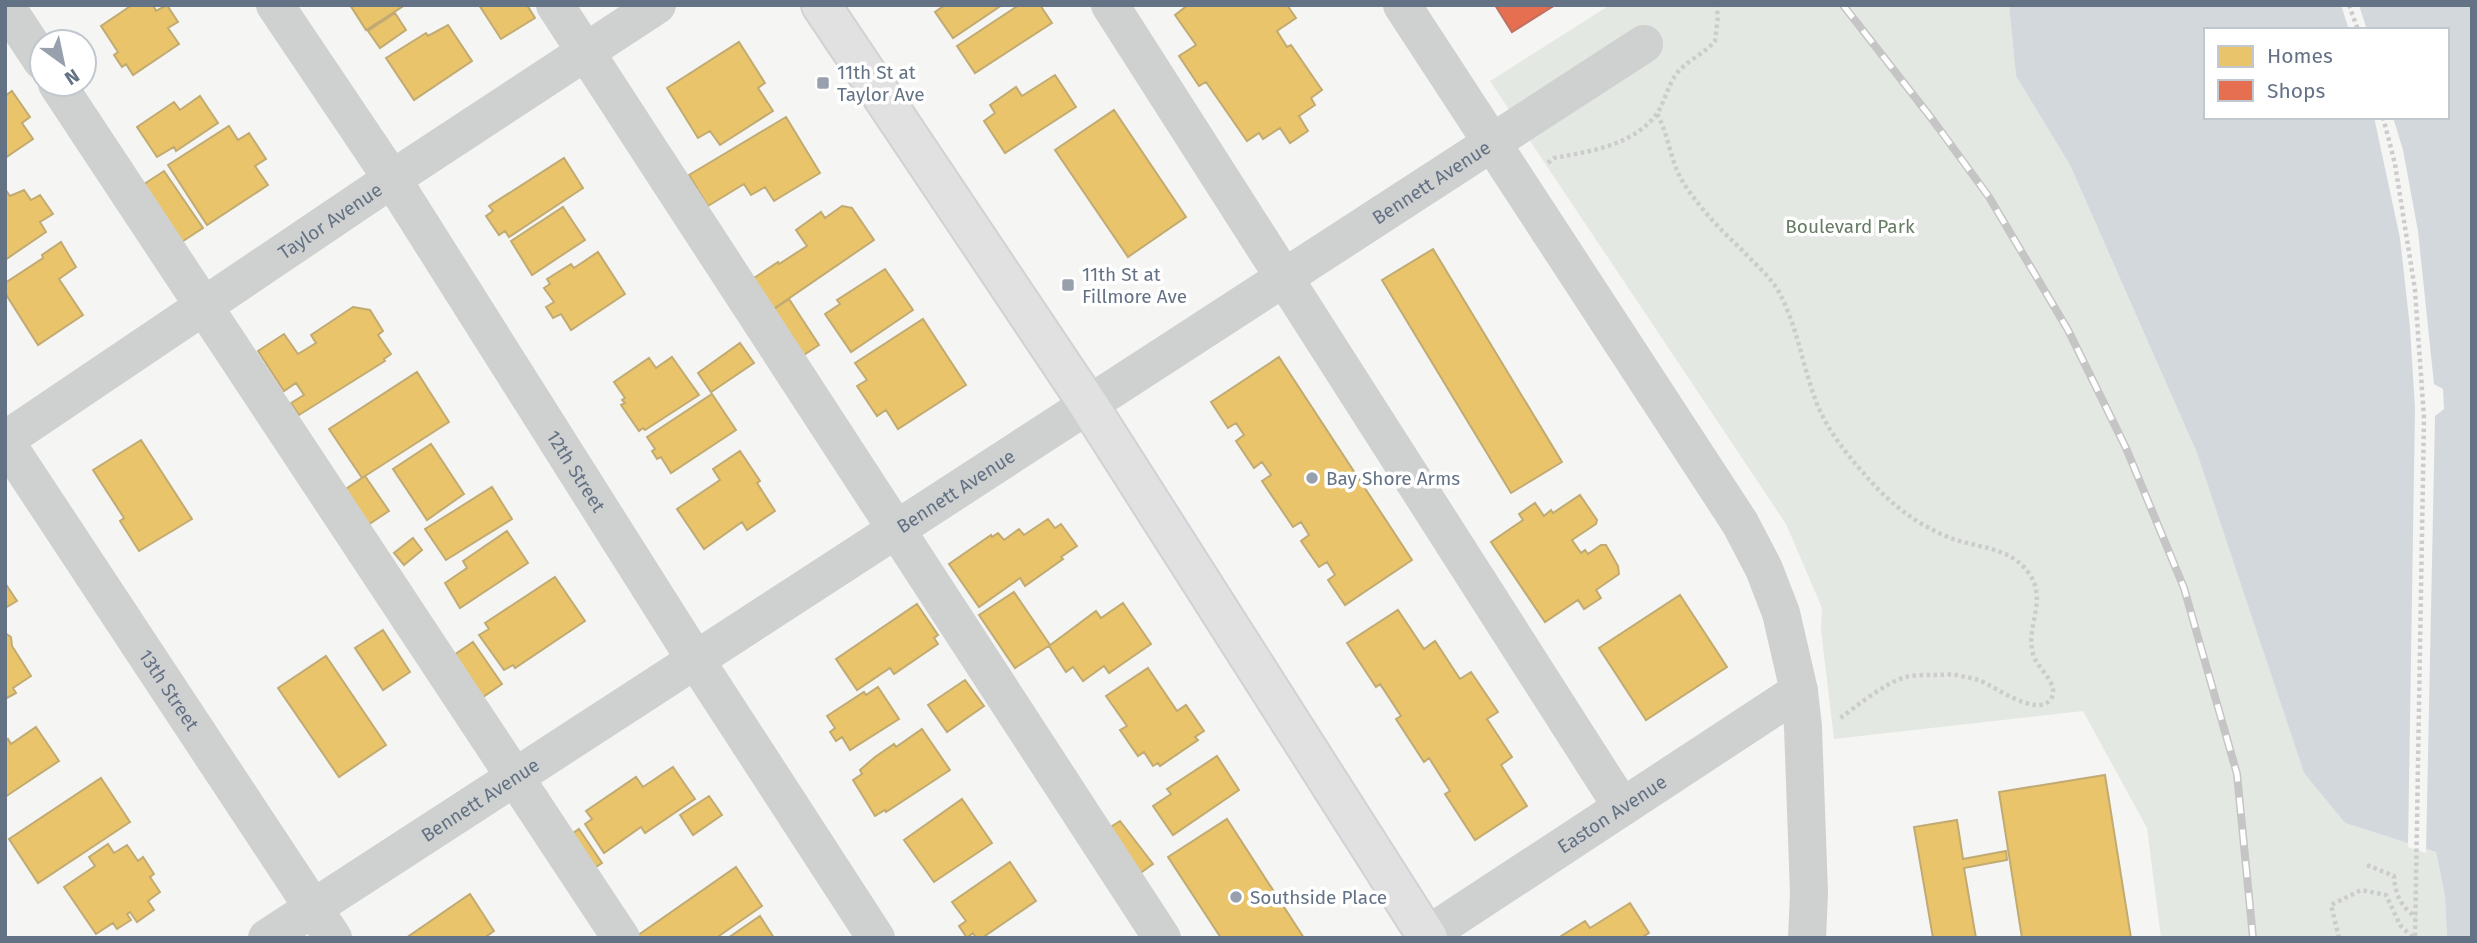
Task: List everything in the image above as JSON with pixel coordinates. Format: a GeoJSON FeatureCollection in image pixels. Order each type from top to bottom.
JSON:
{"type":"FeatureCollection","features":[{"type":"Feature","properties":{"kind":"main road"},"geometry":{"type":"LineString","coordinates":[[821,5],[1088,404],[1426,937]]}},
{"type":"Feature","properties":{"kind":"street"},"geometry":{"type":"LineString","coordinates":[[5,5],[28,40]]}},
{"type":"Feature","properties":{"kind":"street","name":"12th Street"},"geometry":{"type":"LineString","coordinates":[[275,5],[392,179],[695,659],[876,938]]}},
{"type":"Feature","properties":{"kind":"street"},"geometry":{"type":"LineString","coordinates":[[555,5],[1162,938]]}},
{"type":"Feature","properties":{"kind":"street","name":"Taylor Avenue"},"geometry":{"type":"LineString","coordinates":[[5,440],[392,179],[657,5]]}},
{"type":"Feature","properties":{"kind":"street"},"geometry":{"type":"LineString","coordinates":[[1110,5],[1622,807]]}},
{"type":"Feature","properties":{"kind":"street"},"geometry":{"type":"LineString","coordinates":[[1402,5],[1740,523],[1764,569],[1781,613],[1801,709],[1809,893],[1807,938]]}},
{"type":"Feature","properties":{"kind":"street","name":"Bennett Avenue"},"geometry":{"type":"LineString","coordinates":[[267,938],[323,923],[515,776],[1644,44]]}},
{"type":"Feature","properties":{"kind":"street"},"geometry":{"type":"LineString","coordinates":[[66,98],[621,938]]}},
{"type":"Feature","properties":{"kind":"street","name":"13th Street"},"geometry":{"type":"LineString","coordinates":[[5,440],[323,923]]}},
{"type":"Feature","properties":{"kind":"street","name":"Easton Avenue"},"geometry":{"type":"LineString","coordinates":[[1426,937],[1622,807],[1801,709]]}},
{"type":"Feature","properties":{"kind":"path"},"geometry":{"type":"LineString","coordinates":[[1518,183],[1554,158],[1605,148],[1638,132],[1657,114],[1674,77],[1683,66],[1715,41],[1718,16],[1716,5]]}},
{"type":"Feature","properties":{"kind":"path"},"geometry":{"type":"LineString","coordinates":[[2349,5],[2357,28]]}},
{"type":"Feature","properties":{"kind":"path"},"geometry":{"type":"LineString","coordinates":[[1657,114],[1663,124],[1672,161],[1690,193],[1720,229],[1766,274],[1779,292],[1802,352],[1818,407],[1846,452],[1894,506],[1917,523],[1973,547],[2000,551],[2016,559],[2029,573],[2036,589],[2038,604],[2032,653],[2053,689],[2049,703],[2030,705],[1977,680],[1953,674],[1905,677],[1877,692],[1838,720],[1801,709]]}},
{"type":"Feature","properties":{"kind":"path"},"geometry":{"type":"LineString","coordinates":[[2384,119],[2395,164],[2415,290],[2424,418],[2414,938]]}},
{"type":"Feature","properties":{"kind":"path"},"geometry":{"type":"LineString","coordinates":[[2367,866],[2394,876],[2403,908],[2416,917]]}},
{"type":"Feature","properties":{"kind":"path"},"geometry":{"type":"LineString","coordinates":[[2339,938],[2331,905],[2361,890],[2386,895],[2400,925],[2414,938]]}},
{"type":"Feature","properties":{"kind":"green space","name":"Boulevard Park"},"geometry":{"type":"Polygon","coordinates":[[[1610,5],[2009,5],[2016,76],[2070,165],[2197,453],[2304,773],[2345,823],[2436,852],[2445,896],[2447,938],[2161,938],[2147,828],[2083,711],[1834,739],[1821,630],[1822,608],[1786,524],[1490,81],[1610,5]]]}},
{"type":"Feature","properties":{"kind":"shaded area"},"geometry":{"type":"Polygon","coordinates":[[[2009,5],[2472,5],[2472,938],[2447,938],[2445,896],[2436,852],[2345,823],[2304,773],[2197,453],[2070,165],[2016,76],[2009,5]]]}},
{"type":"Feature","properties":{"kind":"pier"},"geometry":{"type":"Polygon","coordinates":[[[2341,5],[2359,5],[2366,28],[2348,28],[2341,5]]]}},
{"type":"Feature","properties":{"kind":"pier"},"geometry":{"type":"Polygon","coordinates":[[[2374,119],[2394,119],[2403,150],[2418,231],[2434,384],[2443,389],[2444,409],[2435,416],[2426,853],[2408,847],[2415,408],[2400,238],[2374,119]]]}},
{"type":"Feature","properties":{"kind":"building: Homes"},"geometry":{"type":"Polygon","coordinates":[[[132,5],[153,5],[156,11],[167,5],[178,22],[168,28],[179,44],[133,75],[126,64],[122,67],[114,55],[118,52],[101,26],[132,5]]]}},
{"type":"Feature","properties":{"kind":"building: Homes"},"geometry":{"type":"Polygon","coordinates":[[[350,5],[405,5],[366,30],[350,5]]]}},
{"type":"Feature","properties":{"kind":"building: Homes"},"geometry":{"type":"Polygon","coordinates":[[[479,5],[527,5],[535,18],[501,39],[479,5]]]}},
{"type":"Feature","properties":{"kind":"building: Homes"},"geometry":{"type":"Polygon","coordinates":[[[945,5],[1002,5],[953,38],[935,12],[945,5]]]}},
{"type":"Feature","properties":{"kind":"building: Homes"},"geometry":{"type":"Polygon","coordinates":[[[1019,5],[1040,5],[1052,23],[975,73],[957,46],[1019,5]]]}},
{"type":"Feature","properties":{"kind":"building: Homes"},"geometry":{"type":"Polygon","coordinates":[[[1188,5],[1287,5],[1296,18],[1277,31],[1287,47],[1291,45],[1322,90],[1311,98],[1315,105],[1299,116],[1308,131],[1290,143],[1280,128],[1263,139],[1259,133],[1247,141],[1206,82],[1199,86],[1179,56],[1196,45],[1175,15],[1188,5]]]}},
{"type":"Feature","properties":{"kind":"building: Homes"},"geometry":{"type":"Polygon","coordinates":[[[395,13],[406,30],[380,48],[368,31],[395,13]]]}},
{"type":"Feature","properties":{"kind":"building: Homes"},"geometry":{"type":"Polygon","coordinates":[[[448,25],[472,61],[414,100],[386,58],[426,33],[428,36],[448,25]]]}},
{"type":"Feature","properties":{"kind":"building: Homes"},"geometry":{"type":"Polygon","coordinates":[[[739,42],[765,83],[758,88],[773,111],[720,145],[710,131],[698,138],[667,88],[739,42]]]}},
{"type":"Feature","properties":{"kind":"building: Homes"},"geometry":{"type":"Polygon","coordinates":[[[1055,75],[1076,107],[1005,153],[984,121],[995,113],[990,105],[1016,87],[1022,96],[1055,75]]]}},
{"type":"Feature","properties":{"kind":"building: Homes"},"geometry":{"type":"Polygon","coordinates":[[[12,91],[30,117],[22,123],[33,139],[5,158],[5,96],[12,91]]]}},
{"type":"Feature","properties":{"kind":"building: Homes"},"geometry":{"type":"Polygon","coordinates":[[[200,96],[218,123],[176,151],[174,147],[157,157],[137,127],[174,102],[180,110],[200,96]]]}},
{"type":"Feature","properties":{"kind":"building: Homes"},"geometry":{"type":"Polygon","coordinates":[[[1114,110],[1186,217],[1128,257],[1055,150],[1114,110]]]}},
{"type":"Feature","properties":{"kind":"building: Homes"},"geometry":{"type":"Polygon","coordinates":[[[786,117],[820,173],[774,201],[765,187],[751,195],[744,184],[708,206],[689,175],[786,117]]]}},
{"type":"Feature","properties":{"kind":"building: Homes"},"geometry":{"type":"Polygon","coordinates":[[[229,126],[238,140],[249,133],[266,159],[255,166],[268,185],[207,225],[168,165],[229,126]]]}},
{"type":"Feature","properties":{"kind":"building: Homes"},"geometry":{"type":"Polygon","coordinates":[[[564,158],[583,188],[509,237],[505,231],[499,235],[486,216],[493,211],[489,206],[564,158]]]}},
{"type":"Feature","properties":{"kind":"building: Homes"},"geometry":{"type":"Polygon","coordinates":[[[164,171],[203,228],[174,247],[135,190],[164,171]]]}},
{"type":"Feature","properties":{"kind":"building: Homes"},"geometry":{"type":"Polygon","coordinates":[[[5,189],[10,196],[24,190],[31,200],[40,195],[53,214],[40,222],[46,232],[5,260],[5,189]]]}},
{"type":"Feature","properties":{"kind":"building: Homes"},"geometry":{"type":"Polygon","coordinates":[[[842,206],[852,208],[874,240],[766,314],[745,284],[807,246],[796,230],[821,212],[825,218],[842,206]]]}},
{"type":"Feature","properties":{"kind":"building: Homes"},"geometry":{"type":"Polygon","coordinates":[[[563,207],[585,240],[532,275],[511,241],[563,207]]]}},
{"type":"Feature","properties":{"kind":"building: Homes"},"geometry":{"type":"Polygon","coordinates":[[[61,242],[76,267],[59,279],[83,315],[38,345],[5,293],[5,283],[43,258],[42,255],[61,242]]]}},
{"type":"Feature","properties":{"kind":"building: Homes"},"geometry":{"type":"Polygon","coordinates":[[[1433,249],[1562,462],[1511,493],[1382,280],[1433,249]]]}},
{"type":"Feature","properties":{"kind":"building: Homes"},"geometry":{"type":"Polygon","coordinates":[[[598,252],[625,294],[571,330],[561,314],[553,318],[546,307],[554,302],[544,288],[550,284],[547,279],[571,264],[574,268],[598,252]]]}},
{"type":"Feature","properties":{"kind":"building: Homes"},"geometry":{"type":"Polygon","coordinates":[[[885,269],[913,310],[851,352],[825,314],[840,304],[837,300],[885,269]]]}},
{"type":"Feature","properties":{"kind":"building: Homes"},"geometry":{"type":"Polygon","coordinates":[[[789,299],[819,345],[796,360],[767,314],[789,299]]]}},
{"type":"Feature","properties":{"kind":"building: Homes"},"geometry":{"type":"Polygon","coordinates":[[[353,307],[370,310],[383,331],[378,335],[391,354],[385,361],[299,415],[291,403],[304,395],[296,383],[284,391],[258,351],[284,334],[298,354],[316,343],[311,335],[353,307]]]}},
{"type":"Feature","properties":{"kind":"building: Homes"},"geometry":{"type":"Polygon","coordinates":[[[923,319],[966,385],[898,429],[886,410],[877,416],[857,386],[867,380],[855,363],[923,319]]]}},
{"type":"Feature","properties":{"kind":"building: Homes"},"geometry":{"type":"Polygon","coordinates":[[[740,343],[754,363],[711,392],[698,373],[740,343]]]}},
{"type":"Feature","properties":{"kind":"building: Homes"},"geometry":{"type":"Polygon","coordinates":[[[672,357],[699,395],[645,430],[643,428],[639,431],[621,405],[625,403],[622,400],[625,398],[614,382],[649,358],[656,368],[672,357]]]}},
{"type":"Feature","properties":{"kind":"building: Homes","name":"Bay Shore Arms"},"geometry":{"type":"Polygon","coordinates":[[[1279,357],[1412,560],[1345,605],[1328,580],[1335,575],[1327,562],[1319,567],[1301,541],[1309,535],[1301,522],[1293,527],[1262,481],[1271,475],[1262,462],[1254,468],[1236,441],[1244,435],[1236,423],[1228,428],[1211,402],[1279,357]]]}},
{"type":"Feature","properties":{"kind":"building: Homes"},"geometry":{"type":"Polygon","coordinates":[[[417,372],[449,422],[362,478],[329,429],[417,372]]]}},
{"type":"Feature","properties":{"kind":"building: Homes"},"geometry":{"type":"Polygon","coordinates":[[[712,394],[736,430],[671,473],[661,457],[657,459],[652,451],[655,449],[647,437],[712,394]]]}},
{"type":"Feature","properties":{"kind":"building: Homes"},"geometry":{"type":"Polygon","coordinates":[[[141,440],[192,519],[139,551],[120,521],[124,518],[93,470],[141,440]]]}},
{"type":"Feature","properties":{"kind":"building: Homes"},"geometry":{"type":"Polygon","coordinates":[[[431,444],[464,494],[427,520],[393,469],[431,444]]]}},
{"type":"Feature","properties":{"kind":"building: Homes"},"geometry":{"type":"Polygon","coordinates":[[[740,451],[760,481],[757,483],[775,511],[747,530],[742,522],[704,549],[677,509],[720,480],[713,469],[740,451]]]}},
{"type":"Feature","properties":{"kind":"building: Homes"},"geometry":{"type":"Polygon","coordinates":[[[365,476],[389,511],[357,532],[334,497],[365,476]]]}},
{"type":"Feature","properties":{"kind":"building: Homes"},"geometry":{"type":"Polygon","coordinates":[[[492,487],[512,519],[446,560],[425,529],[492,487]]]}},
{"type":"Feature","properties":{"kind":"building: Homes"},"geometry":{"type":"Polygon","coordinates":[[[1580,495],[1597,520],[1596,524],[1572,540],[1581,553],[1585,550],[1588,554],[1601,545],[1606,545],[1618,566],[1619,574],[1596,590],[1601,598],[1584,609],[1578,600],[1545,622],[1491,542],[1523,520],[1519,514],[1535,503],[1544,516],[1580,495]]]}},
{"type":"Feature","properties":{"kind":"building: Homes"},"geometry":{"type":"Polygon","coordinates":[[[1048,519],[1055,528],[1061,524],[1077,546],[1025,586],[1020,578],[979,607],[949,564],[991,535],[992,537],[998,533],[1004,540],[1019,529],[1024,535],[1048,519]]]}},
{"type":"Feature","properties":{"kind":"building: Homes"},"geometry":{"type":"Polygon","coordinates":[[[507,531],[528,563],[460,608],[445,583],[467,568],[463,561],[507,531]]]}},
{"type":"Feature","properties":{"kind":"building: Homes"},"geometry":{"type":"Polygon","coordinates":[[[413,538],[422,550],[404,565],[394,553],[413,538]]]}},
{"type":"Feature","properties":{"kind":"building: Homes"},"geometry":{"type":"Polygon","coordinates":[[[555,577],[585,621],[515,668],[513,665],[504,670],[479,635],[489,629],[485,623],[555,577]]]}},
{"type":"Feature","properties":{"kind":"building: Homes"},"geometry":{"type":"Polygon","coordinates":[[[5,583],[17,601],[5,608],[5,583]]]}},
{"type":"Feature","properties":{"kind":"building: Homes"},"geometry":{"type":"Polygon","coordinates":[[[1014,592],[1050,645],[1015,668],[979,615],[1014,592]]]}},
{"type":"Feature","properties":{"kind":"building: Homes"},"geometry":{"type":"Polygon","coordinates":[[[1680,595],[1727,667],[1646,720],[1599,648],[1680,595]]]}},
{"type":"Feature","properties":{"kind":"building: Homes"},"geometry":{"type":"Polygon","coordinates":[[[1123,603],[1151,644],[1109,673],[1104,666],[1083,681],[1073,667],[1066,672],[1049,646],[1096,611],[1101,618],[1123,603]]]}},
{"type":"Feature","properties":{"kind":"building: Homes"},"geometry":{"type":"Polygon","coordinates":[[[917,604],[938,635],[934,638],[938,644],[894,674],[890,668],[857,690],[836,659],[917,604]]]}},
{"type":"Feature","properties":{"kind":"building: Homes"},"geometry":{"type":"Polygon","coordinates":[[[1398,610],[1424,649],[1435,641],[1460,679],[1471,672],[1498,712],[1487,719],[1512,757],[1501,765],[1527,806],[1475,840],[1445,794],[1450,791],[1429,758],[1424,762],[1396,719],[1401,716],[1380,684],[1376,687],[1347,643],[1398,610]]]}},
{"type":"Feature","properties":{"kind":"building: Homes"},"geometry":{"type":"Polygon","coordinates":[[[383,630],[410,672],[383,690],[355,648],[383,630]]]}},
{"type":"Feature","properties":{"kind":"building: Homes"},"geometry":{"type":"Polygon","coordinates":[[[5,633],[11,637],[12,646],[31,676],[13,688],[16,693],[5,699],[5,633]]]}},
{"type":"Feature","properties":{"kind":"building: Homes"},"geometry":{"type":"Polygon","coordinates":[[[473,642],[502,684],[470,706],[441,664],[473,642]]]}},
{"type":"Feature","properties":{"kind":"building: Homes"},"geometry":{"type":"Polygon","coordinates":[[[326,656],[386,745],[339,777],[278,688],[326,656]]]}},
{"type":"Feature","properties":{"kind":"building: Homes"},"geometry":{"type":"Polygon","coordinates":[[[1148,668],[1177,711],[1186,705],[1204,731],[1195,737],[1198,740],[1160,766],[1158,763],[1153,766],[1144,752],[1138,756],[1120,730],[1127,726],[1106,696],[1148,668]]]}},
{"type":"Feature","properties":{"kind":"building: Homes"},"geometry":{"type":"Polygon","coordinates":[[[965,680],[984,706],[947,732],[928,705],[965,680]]]}},
{"type":"Feature","properties":{"kind":"building: Homes"},"geometry":{"type":"Polygon","coordinates":[[[878,687],[899,719],[850,750],[842,737],[836,741],[830,732],[835,728],[827,716],[864,692],[866,695],[878,687]]]}},
{"type":"Feature","properties":{"kind":"building: Homes"},"geometry":{"type":"Polygon","coordinates":[[[36,727],[59,761],[5,797],[5,741],[8,739],[11,744],[36,727]]]}},
{"type":"Feature","properties":{"kind":"building: Homes"},"geometry":{"type":"Polygon","coordinates":[[[922,729],[950,770],[886,812],[885,810],[875,816],[853,780],[862,774],[860,770],[875,757],[894,744],[896,747],[922,729]]]}},
{"type":"Feature","properties":{"kind":"building: Homes"},"geometry":{"type":"Polygon","coordinates":[[[1217,756],[1239,790],[1173,835],[1153,806],[1171,794],[1167,789],[1217,756]]]}},
{"type":"Feature","properties":{"kind":"building: Homes"},"geometry":{"type":"Polygon","coordinates":[[[673,767],[695,799],[645,833],[641,827],[604,853],[585,824],[592,819],[586,811],[636,777],[643,787],[673,767]]]}},
{"type":"Feature","properties":{"kind":"building: Homes"},"geometry":{"type":"Polygon","coordinates":[[[2105,775],[2131,938],[2022,938],[1999,792],[2105,775]]]}},
{"type":"Feature","properties":{"kind":"building: Homes"},"geometry":{"type":"Polygon","coordinates":[[[101,778],[130,822],[38,883],[9,839],[101,778]]]}},
{"type":"Feature","properties":{"kind":"building: Homes"},"geometry":{"type":"Polygon","coordinates":[[[709,796],[722,815],[693,835],[680,815],[709,796]]]}},
{"type":"Feature","properties":{"kind":"building: Homes"},"geometry":{"type":"Polygon","coordinates":[[[962,799],[992,843],[934,882],[904,840],[962,799]]]}},
{"type":"Feature","properties":{"kind":"building: Homes","name":"Southside Place"},"geometry":{"type":"Polygon","coordinates":[[[1227,819],[1304,938],[1221,938],[1168,857],[1227,819]]]}},
{"type":"Feature","properties":{"kind":"building: Homes"},"geometry":{"type":"Polygon","coordinates":[[[1957,820],[1963,859],[2006,851],[2007,860],[1964,868],[1976,938],[1933,938],[1914,827],[1957,820]]]}},
{"type":"Feature","properties":{"kind":"building: Homes"},"geometry":{"type":"Polygon","coordinates":[[[1120,821],[1153,864],[1129,881],[1098,835],[1120,821]]]}},
{"type":"Feature","properties":{"kind":"building: Homes"},"geometry":{"type":"Polygon","coordinates":[[[579,829],[602,863],[582,876],[560,842],[579,829]]]}},
{"type":"Feature","properties":{"kind":"building: Homes"},"geometry":{"type":"Polygon","coordinates":[[[108,844],[114,853],[127,845],[138,861],[143,857],[154,874],[150,877],[160,892],[148,901],[154,910],[137,922],[130,912],[127,914],[131,920],[117,929],[113,923],[96,934],[64,887],[95,866],[89,857],[108,844]]]}},
{"type":"Feature","properties":{"kind":"building: Homes"},"geometry":{"type":"Polygon","coordinates":[[[1010,862],[1036,901],[982,938],[976,938],[973,933],[967,938],[959,926],[966,921],[952,902],[1010,862]]]}},
{"type":"Feature","properties":{"kind":"building: Homes"},"geometry":{"type":"Polygon","coordinates":[[[736,867],[762,906],[716,938],[634,938],[736,867]]]}},
{"type":"Feature","properties":{"kind":"building: Homes"},"geometry":{"type":"Polygon","coordinates":[[[470,894],[494,931],[484,938],[406,938],[470,894]]]}},
{"type":"Feature","properties":{"kind":"building: Homes"},"geometry":{"type":"Polygon","coordinates":[[[1630,903],[1649,933],[1641,938],[1558,938],[1585,921],[1590,928],[1630,903]]]}},
{"type":"Feature","properties":{"kind":"building: Homes"},"geometry":{"type":"Polygon","coordinates":[[[760,916],[774,938],[728,938],[760,916]]]}},
{"type":"Feature","properties":{"kind":"building: Shops"},"geometry":{"type":"Polygon","coordinates":[[[1495,5],[1555,5],[1512,32],[1495,5]]]}},
{"type":"Feature","properties":{"kind":"railway"},"geometry":{"type":"LineString","coordinates":[[1843,5],[1989,197],[2068,330],[2126,448],[2184,588],[2237,774],[2253,938]]}},
{"type":"Feature","properties":{"kind":"place","name":"11th St at Taylor Ave"},"geometry":{"type":"Point","coordinates":[823,83]}},
{"type":"Feature","properties":{"kind":"place","name":"11th St at Fillmore Ave"},"geometry":{"type":"Point","coordinates":[1068,285]}},
{"type":"Feature","properties":{"kind":"place","name":"Bay Shore Arms"},"geometry":{"type":"Point","coordinates":[1312,478]}},
{"type":"Feature","properties":{"kind":"place","name":"Southside Place"},"geometry":{"type":"Point","coordinates":[1236,897]}}]}
